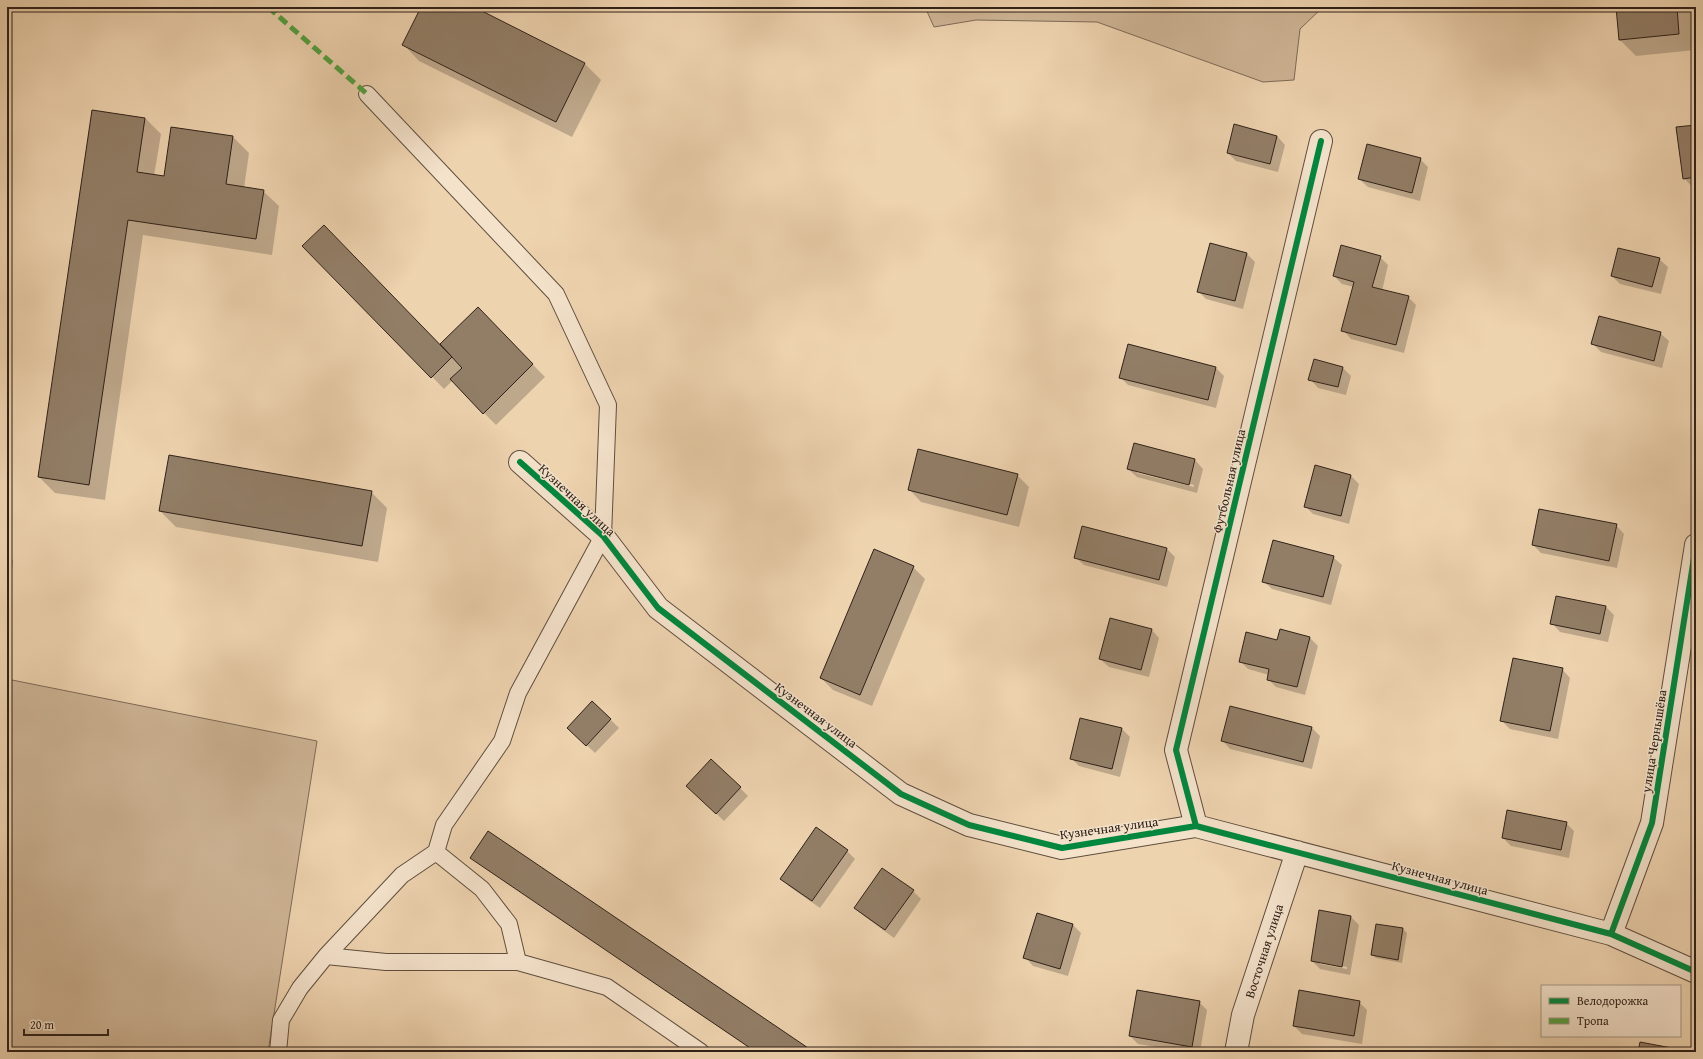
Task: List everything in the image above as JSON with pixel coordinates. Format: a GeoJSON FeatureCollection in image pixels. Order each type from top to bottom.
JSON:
{"type":"FeatureCollection","features":[{"type":"Feature","properties":{"kind":"street","name":"Футбольная улица"},"geometry":{"type":"LineString","coordinates":[[1196,826],[1176,750],[1321,141]]}},
{"type":"Feature","properties":{"kind":"street","name":"Кузнечная улица"},"geometry":{"type":"LineString","coordinates":[[520,462],[603,536],[658,608],[901,794],[969,825],[1062,848],[1196,826],[1611,934],[1696,972]]}},
{"type":"Feature","properties":{"kind":"street","name":"улица Чернышёва"},"geometry":{"type":"LineString","coordinates":[[1611,934],[1652,823],[1696,545]]}},
{"type":"Feature","properties":{"kind":"street","name":"Восточная улица"},"geometry":{"type":"LineString","coordinates":[[1236,1052],[1243,1015],[1297,852]]}},
{"type":"Feature","properties":{"kind":"lane"},"geometry":{"type":"LineString","coordinates":[[278,1052],[281,1020],[300,988],[326,956],[402,875],[436,852],[444,825],[502,742],[518,692],[603,536],[608,405],[556,294],[368,94]]}},
{"type":"Feature","properties":{"kind":"lane"},"geometry":{"type":"LineString","coordinates":[[436,852],[482,889],[509,924],[518,962]]}},
{"type":"Feature","properties":{"kind":"lane"},"geometry":{"type":"LineString","coordinates":[[326,956],[386,962],[518,962],[608,987],[701,1052]]}},
{"type":"Feature","properties":{"kind":"shaded area"},"geometry":{"type":"Polygon","coordinates":[[[925,7],[1323,7],[1300,29],[1294,80],[1263,82],[1097,22],[976,20],[934,27],[925,7]]]}},
{"type":"Feature","properties":{"kind":"shaded area"},"geometry":{"type":"Polygon","coordinates":[[[7,559],[12,560],[7,665],[7,559]]]}},
{"type":"Feature","properties":{"kind":"shaded area"},"geometry":{"type":"Polygon","coordinates":[[[7,679],[317,741],[268,1052],[7,1052],[7,679]]]}},
{"type":"Feature","properties":{"kind":"building"},"geometry":{"type":"Polygon","coordinates":[[[421,7],[474,7],[585,63],[556,122],[402,45],[421,7]]]}},
{"type":"Feature","properties":{"kind":"building"},"geometry":{"type":"Polygon","coordinates":[[[1616,7],[1677,7],[1679,34],[1619,40],[1616,7]]]}},
{"type":"Feature","properties":{"kind":"building"},"geometry":{"type":"Polygon","coordinates":[[[92,110],[145,118],[137,172],[164,176],[171,127],[233,136],[226,184],[264,190],[256,239],[128,220],[89,485],[38,477],[92,110]]]}},
{"type":"Feature","properties":{"kind":"building"},"geometry":{"type":"Polygon","coordinates":[[[1234,124],[1277,136],[1270,164],[1227,153],[1234,124]]]}},
{"type":"Feature","properties":{"kind":"building"},"geometry":{"type":"Polygon","coordinates":[[[1696,125],[1696,177],[1683,179],[1676,127],[1696,125]]]}},
{"type":"Feature","properties":{"kind":"building"},"geometry":{"type":"Polygon","coordinates":[[[1367,144],[1421,158],[1412,193],[1358,179],[1367,144]]]}},
{"type":"Feature","properties":{"kind":"building"},"geometry":{"type":"Polygon","coordinates":[[[324,225],[452,357],[431,378],[302,246],[324,225]]]}},
{"type":"Feature","properties":{"kind":"building"},"geometry":{"type":"Polygon","coordinates":[[[1210,243],[1247,253],[1235,301],[1197,292],[1210,243]]]}},
{"type":"Feature","properties":{"kind":"building"},"geometry":{"type":"Polygon","coordinates":[[[1341,245],[1381,256],[1372,287],[1409,296],[1396,345],[1341,331],[1354,282],[1333,276],[1341,245]]]}},
{"type":"Feature","properties":{"kind":"building"},"geometry":{"type":"Polygon","coordinates":[[[1618,248],[1660,258],[1652,287],[1611,276],[1618,248]]]}},
{"type":"Feature","properties":{"kind":"building"},"geometry":{"type":"Polygon","coordinates":[[[478,307],[533,364],[483,414],[450,379],[462,368],[440,344],[478,307]]]}},
{"type":"Feature","properties":{"kind":"building"},"geometry":{"type":"Polygon","coordinates":[[[1599,316],[1661,332],[1654,361],[1591,344],[1599,316]]]}},
{"type":"Feature","properties":{"kind":"building"},"geometry":{"type":"Polygon","coordinates":[[[1128,344],[1216,367],[1208,400],[1119,378],[1128,344]]]}},
{"type":"Feature","properties":{"kind":"building"},"geometry":{"type":"Polygon","coordinates":[[[1314,359],[1343,367],[1338,387],[1308,380],[1314,359]]]}},
{"type":"Feature","properties":{"kind":"building"},"geometry":{"type":"Polygon","coordinates":[[[1134,443],[1195,459],[1189,485],[1127,469],[1134,443]]]}},
{"type":"Feature","properties":{"kind":"building"},"geometry":{"type":"Polygon","coordinates":[[[918,449],[1018,474],[1007,515],[908,490],[918,449]]]}},
{"type":"Feature","properties":{"kind":"building"},"geometry":{"type":"Polygon","coordinates":[[[169,455],[372,491],[362,546],[159,511],[169,455]]]}},
{"type":"Feature","properties":{"kind":"building"},"geometry":{"type":"Polygon","coordinates":[[[1315,465],[1351,475],[1341,516],[1304,507],[1315,465]]]}},
{"type":"Feature","properties":{"kind":"building"},"geometry":{"type":"Polygon","coordinates":[[[1539,509],[1617,524],[1609,561],[1532,545],[1539,509]]]}},
{"type":"Feature","properties":{"kind":"building"},"geometry":{"type":"Polygon","coordinates":[[[1082,526],[1167,548],[1159,580],[1074,558],[1082,526]]]}},
{"type":"Feature","properties":{"kind":"building"},"geometry":{"type":"Polygon","coordinates":[[[1273,540],[1334,556],[1323,597],[1262,582],[1273,540]]]}},
{"type":"Feature","properties":{"kind":"building"},"geometry":{"type":"Polygon","coordinates":[[[874,549],[914,566],[860,695],[820,678],[874,549]]]}},
{"type":"Feature","properties":{"kind":"building"},"geometry":{"type":"Polygon","coordinates":[[[1556,596],[1606,606],[1600,634],[1550,624],[1556,596]]]}},
{"type":"Feature","properties":{"kind":"building"},"geometry":{"type":"Polygon","coordinates":[[[1110,618],[1152,629],[1141,670],[1099,659],[1110,618]]]}},
{"type":"Feature","properties":{"kind":"building"},"geometry":{"type":"Polygon","coordinates":[[[1280,629],[1310,637],[1297,687],[1267,680],[1269,669],[1239,662],[1246,632],[1277,640],[1280,629]]]}},
{"type":"Feature","properties":{"kind":"building"},"geometry":{"type":"Polygon","coordinates":[[[1513,658],[1563,668],[1550,731],[1500,721],[1513,658]]]}},
{"type":"Feature","properties":{"kind":"building"},"geometry":{"type":"Polygon","coordinates":[[[592,701],[611,719],[586,746],[567,728],[592,701]]]}},
{"type":"Feature","properties":{"kind":"building"},"geometry":{"type":"Polygon","coordinates":[[[1230,706],[1312,727],[1303,762],[1221,741],[1230,706]]]}},
{"type":"Feature","properties":{"kind":"building"},"geometry":{"type":"Polygon","coordinates":[[[1080,718],[1122,728],[1112,769],[1070,759],[1080,718]]]}},
{"type":"Feature","properties":{"kind":"building"},"geometry":{"type":"Polygon","coordinates":[[[711,759],[741,787],[716,814],[686,786],[711,759]]]}},
{"type":"Feature","properties":{"kind":"building"},"geometry":{"type":"Polygon","coordinates":[[[1507,810],[1567,822],[1561,850],[1502,838],[1507,810]]]}},
{"type":"Feature","properties":{"kind":"building"},"geometry":{"type":"Polygon","coordinates":[[[816,827],[848,850],[812,901],[780,879],[816,827]]]}},
{"type":"Feature","properties":{"kind":"building"},"geometry":{"type":"Polygon","coordinates":[[[488,831],[814,1052],[756,1052],[470,858],[488,831]]]}},
{"type":"Feature","properties":{"kind":"building"},"geometry":{"type":"Polygon","coordinates":[[[882,868],[914,890],[885,930],[854,908],[882,868]]]}},
{"type":"Feature","properties":{"kind":"building"},"geometry":{"type":"Polygon","coordinates":[[[1319,910],[1351,916],[1342,967],[1311,961],[1319,910]]]}},
{"type":"Feature","properties":{"kind":"building"},"geometry":{"type":"Polygon","coordinates":[[[1037,913],[1073,924],[1060,969],[1023,958],[1037,913]]]}},
{"type":"Feature","properties":{"kind":"building"},"geometry":{"type":"Polygon","coordinates":[[[1376,924],[1403,928],[1398,960],[1371,955],[1376,924]]]}},
{"type":"Feature","properties":{"kind":"building"},"geometry":{"type":"Polygon","coordinates":[[[1137,990],[1200,1001],[1192,1047],[1129,1036],[1137,990]]]}},
{"type":"Feature","properties":{"kind":"building"},"geometry":{"type":"Polygon","coordinates":[[[1299,990],[1360,1001],[1354,1036],[1293,1026],[1299,990]]]}},
{"type":"Feature","properties":{"kind":"building"},"geometry":{"type":"Polygon","coordinates":[[[1640,1042],[1693,1052],[1638,1052],[1640,1042]]]}},
{"type":"Feature","properties":{"kind":"marked path"},"geometry":{"type":"LineString","coordinates":[[268,7],[367,94]]}},
{"type":"Feature","properties":{"kind":"cycle path"},"geometry":{"type":"LineString","coordinates":[[1196,826],[1176,750],[1321,141]]}},
{"type":"Feature","properties":{"kind":"cycle path"},"geometry":{"type":"LineString","coordinates":[[520,462],[603,536],[658,608],[901,794],[969,825],[1062,848],[1196,826],[1611,934],[1696,972]]}},
{"type":"Feature","properties":{"kind":"cycle path"},"geometry":{"type":"LineString","coordinates":[[1611,934],[1652,823],[1696,545]]}}]}
